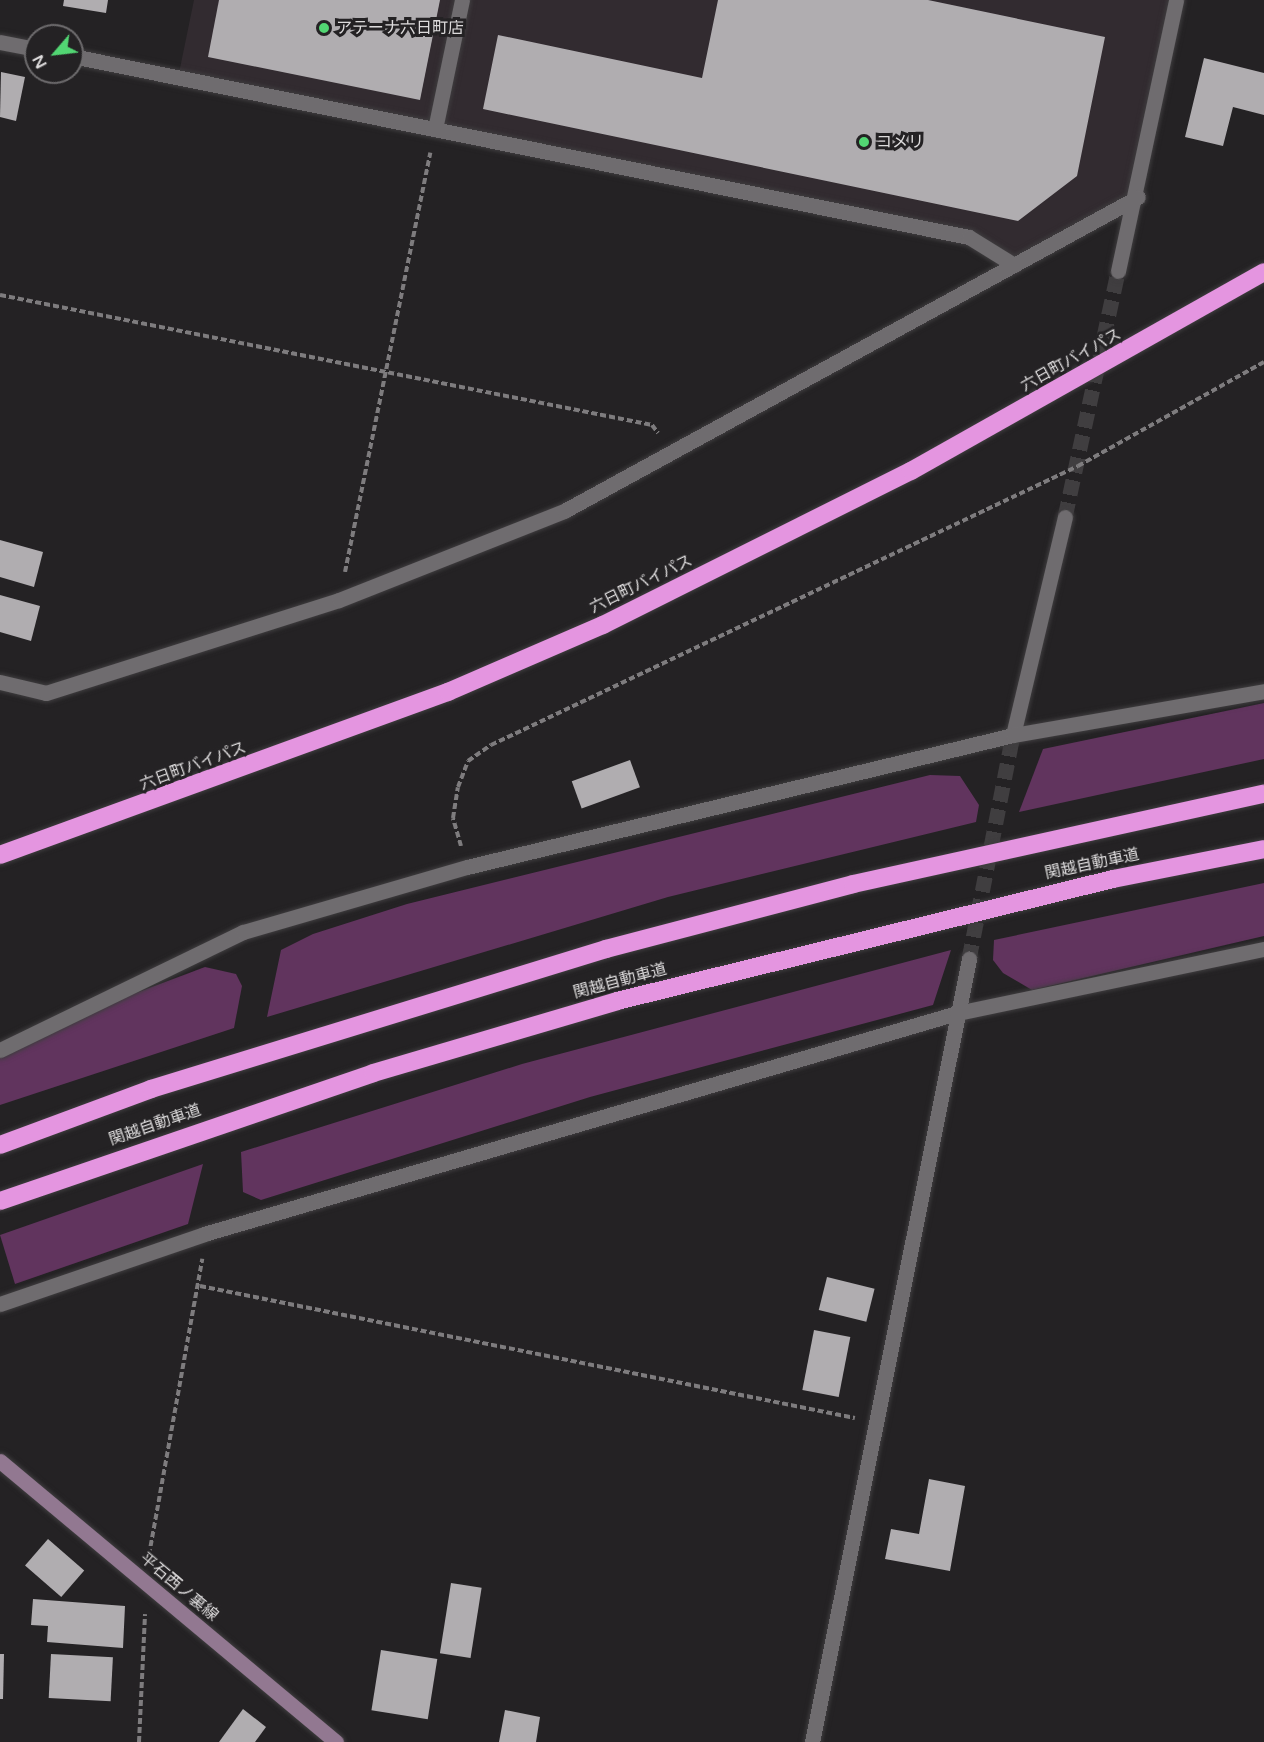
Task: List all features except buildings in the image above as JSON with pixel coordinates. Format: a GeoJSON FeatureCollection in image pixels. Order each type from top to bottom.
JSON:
{"type":"FeatureCollection","features":[{"type":"Feature","properties":{"kind":"highway","name":"六日町バイパス"},"geometry":{"type":"LineString","coordinates":[[0,855],[448,692],[603,625],[911,471],[1264,272]]}},
{"type":"Feature","properties":{"kind":"highway","name":"関越自動車道"},"geometry":{"type":"LineString","coordinates":[[0,1145],[173,1082],[606,949],[854,884],[1264,794]]}},
{"type":"Feature","properties":{"kind":"highway","name":"関越自動車道"},"geometry":{"type":"LineString","coordinates":[[0,1201],[373,1073],[617,1001],[1113,879],[1264,849]]}},
{"type":"Feature","properties":{"kind":"main road","name":"平石西ノ裏線"},"geometry":{"type":"LineString","coordinates":[[0,1461],[336,1742]]}},
{"type":"Feature","properties":{"kind":"street"},"geometry":{"type":"LineString","coordinates":[[435,129],[462,0]]}},
{"type":"Feature","properties":{"kind":"street"},"geometry":{"type":"LineString","coordinates":[[1118,272],[1138,197],[1176,0]]}},
{"type":"Feature","properties":{"kind":"street"},"geometry":{"type":"LineString","coordinates":[[0,42],[24,47]]}},
{"type":"Feature","properties":{"kind":"street"},"geometry":{"type":"LineString","coordinates":[[84,58],[969,237],[1014,265]]}},
{"type":"Feature","properties":{"kind":"street"},"geometry":{"type":"LineString","coordinates":[[0,682],[46,693],[339,600],[564,511],[1138,197]]}},
{"type":"Feature","properties":{"kind":"street"},"geometry":{"type":"LineString","coordinates":[[1013,735],[1065,517]]}},
{"type":"Feature","properties":{"kind":"street"},"geometry":{"type":"LineString","coordinates":[[0,1050],[243,932],[467,867],[1013,735],[1264,691]]}},
{"type":"Feature","properties":{"kind":"street"},"geometry":{"type":"LineString","coordinates":[[0,1304],[204,1234],[957,1013],[1264,949]]}},
{"type":"Feature","properties":{"kind":"street"},"geometry":{"type":"LineString","coordinates":[[812,1742],[969,958]]}},
{"type":"Feature","properties":{"kind":"path"},"geometry":{"type":"LineString","coordinates":[[339,600],[435,129]]}},
{"type":"Feature","properties":{"kind":"path"},"geometry":{"type":"LineString","coordinates":[[0,295],[651,425],[673,451]]}},
{"type":"Feature","properties":{"kind":"path"},"geometry":{"type":"LineString","coordinates":[[467,867],[453,818],[458,787],[468,761],[491,745],[1078,466],[1264,362]]}},
{"type":"Feature","properties":{"kind":"path"},"geometry":{"type":"LineString","coordinates":[[139,1742],[151,1523],[200,1286],[204,1234]]}},
{"type":"Feature","properties":{"kind":"path"},"geometry":{"type":"LineString","coordinates":[[200,1286],[876,1423]]}},
{"type":"Feature","properties":{"kind":"shaded area"},"geometry":{"type":"Polygon","coordinates":[[[194,0],[1176,0],[1138,197],[1014,265],[969,237],[178,78],[194,0]]]}},
{"type":"Feature","properties":{"kind":"shaded area"},"geometry":{"type":"Polygon","coordinates":[[[1264,703],[1264,759],[1019,812],[1043,749],[1264,703]]]}},
{"type":"Feature","properties":{"kind":"shaded area"},"geometry":{"type":"Polygon","coordinates":[[[930,775],[960,776],[979,805],[976,822],[668,897],[267,1017],[281,950],[313,934],[407,904],[930,775]]]}},
{"type":"Feature","properties":{"kind":"shaded area"},"geometry":{"type":"Polygon","coordinates":[[[1264,883],[1264,936],[1032,990],[1003,973],[993,960],[994,940],[1264,883]]]}},
{"type":"Feature","properties":{"kind":"shaded area"},"geometry":{"type":"Polygon","coordinates":[[[951,950],[933,1005],[590,1097],[261,1200],[243,1192],[241,1152],[522,1064],[951,950]]]}},
{"type":"Feature","properties":{"kind":"shaded area"},"geometry":{"type":"Polygon","coordinates":[[[205,967],[236,974],[242,986],[234,1028],[0,1105],[0,1053],[80,1014],[205,967]]]}},
{"type":"Feature","properties":{"kind":"shaded area"},"geometry":{"type":"Polygon","coordinates":[[[203,1164],[188,1224],[15,1284],[0,1235],[203,1164]]]}},
{"type":"Feature","properties":{"kind":"tunnel"},"geometry":{"type":"LineString","coordinates":[[1065,517],[1118,271]]}},
{"type":"Feature","properties":{"kind":"tunnel"},"geometry":{"type":"LineString","coordinates":[[969,959],[1013,735]]}},
{"type":"Feature","properties":{"kind":"place","name":"アテーナ六日町店"},"geometry":{"type":"Point","coordinates":[324,28]}},
{"type":"Feature","properties":{"kind":"place","name":"コメリ"},"geometry":{"type":"Point","coordinates":[864,142]}}]}
